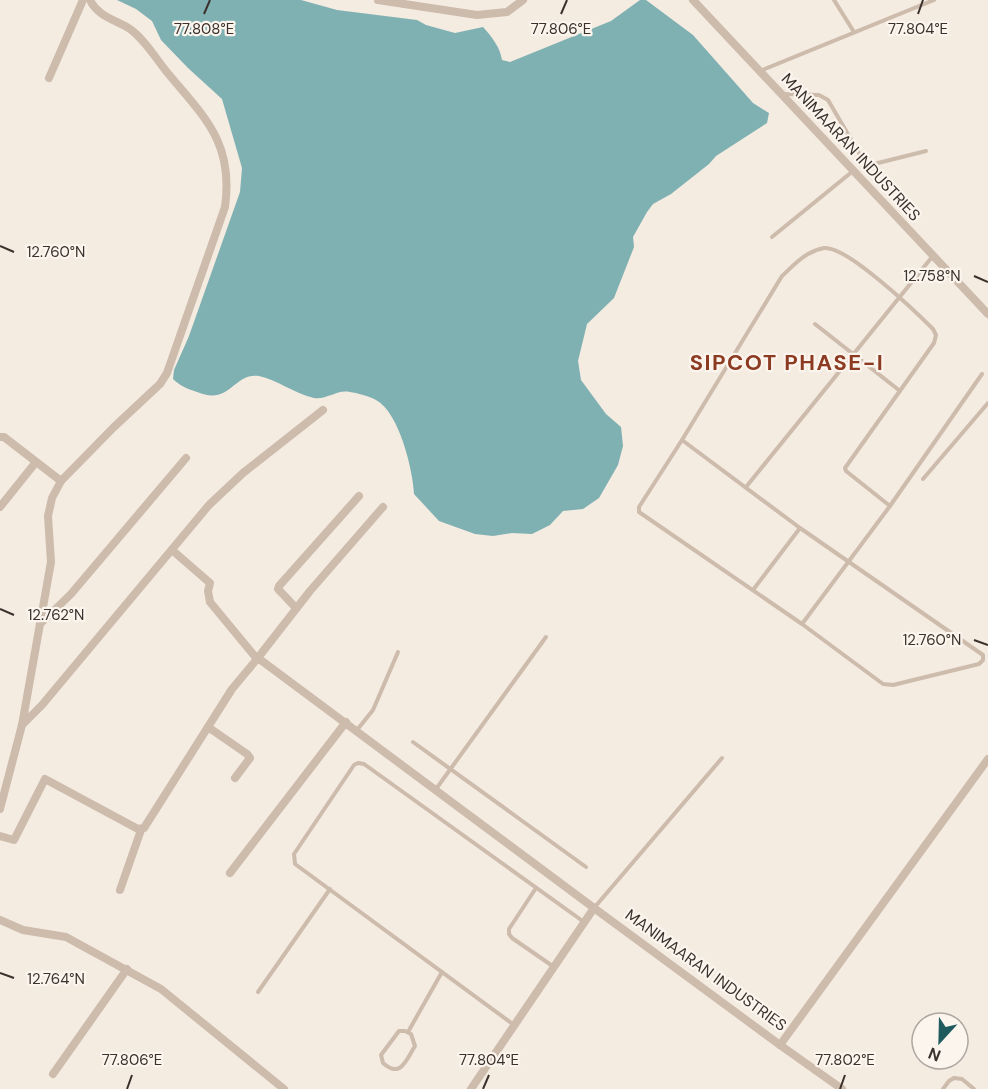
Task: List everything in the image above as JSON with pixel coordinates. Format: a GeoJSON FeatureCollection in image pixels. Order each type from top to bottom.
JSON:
{"type":"FeatureCollection","features":[{"type":"Feature","properties":{"kind":"street"},"geometry":{"type":"LineString","coordinates":[[49,78],[83,0]]}},
{"type":"Feature","properties":{"kind":"street"},"geometry":{"type":"LineString","coordinates":[[0,808],[22,725],[51,562],[48,516],[52,498],[61,482],[114,427],[160,384],[167,373],[225,207],[228,185],[226,163],[220,143],[207,121],[138,36],[96,9],[90,0]]}},
{"type":"Feature","properties":{"kind":"street"},"geometry":{"type":"LineString","coordinates":[[378,0],[477,15],[507,12],[523,0]]}},
{"type":"Feature","properties":{"kind":"street","name":"MANIMAARAN INDUSTRIES"},"geometry":{"type":"LineString","coordinates":[[693,0],[988,314]]}},
{"type":"Feature","properties":{"kind":"street"},"geometry":{"type":"LineString","coordinates":[[22,725],[42,705],[209,505],[243,472],[323,410]]}},
{"type":"Feature","properties":{"kind":"street"},"geometry":{"type":"LineString","coordinates":[[0,437],[4,437],[61,482]]}},
{"type":"Feature","properties":{"kind":"street"},"geometry":{"type":"LineString","coordinates":[[40,624],[71,594],[186,458]]}},
{"type":"Feature","properties":{"kind":"street"},"geometry":{"type":"LineString","coordinates":[[0,507],[36,462]]}},
{"type":"Feature","properties":{"kind":"street"},"geometry":{"type":"LineString","coordinates":[[297,608],[278,589],[279,586],[359,496]]}},
{"type":"Feature","properties":{"kind":"street"},"geometry":{"type":"LineString","coordinates":[[120,890],[141,830],[232,689],[383,507]]}},
{"type":"Feature","properties":{"kind":"street","name":"MANIMAARAN INDUSTRIES"},"geometry":{"type":"LineString","coordinates":[[172,550],[210,583],[208,591],[210,602],[257,659],[262,660],[357,730],[780,1045],[988,759]]}},
{"type":"Feature","properties":{"kind":"street"},"geometry":{"type":"LineString","coordinates":[[231,873],[346,722]]}},
{"type":"Feature","properties":{"kind":"street"},"geometry":{"type":"LineString","coordinates":[[208,727],[250,758],[235,778]]}},
{"type":"Feature","properties":{"kind":"street"},"geometry":{"type":"LineString","coordinates":[[0,836],[12,840],[16,837],[45,779],[141,830]]}},
{"type":"Feature","properties":{"kind":"street"},"geometry":{"type":"LineString","coordinates":[[471,1089],[594,908]]}},
{"type":"Feature","properties":{"kind":"street"},"geometry":{"type":"LineString","coordinates":[[0,920],[23,930],[66,937],[161,989],[280,1088]]}},
{"type":"Feature","properties":{"kind":"street"},"geometry":{"type":"LineString","coordinates":[[53,1074],[127,969]]}},
{"type":"Feature","properties":{"kind":"street"},"geometry":{"type":"LineString","coordinates":[[780,1045],[842,1089]]}},
{"type":"Feature","properties":{"kind":"lane"},"geometry":{"type":"LineString","coordinates":[[834,0],[854,32]]}},
{"type":"Feature","properties":{"kind":"lane"},"geometry":{"type":"LineString","coordinates":[[760,71],[934,0]]}},
{"type":"Feature","properties":{"kind":"lane"},"geometry":{"type":"LineString","coordinates":[[781,94],[819,95],[828,100],[863,160],[870,165],[926,151]]}},
{"type":"Feature","properties":{"kind":"lane"},"geometry":{"type":"LineString","coordinates":[[772,237],[853,171]]}},
{"type":"Feature","properties":{"kind":"lane"},"geometry":{"type":"LineString","coordinates":[[682,440],[800,528],[983,655],[983,660],[979,664],[888,685],[883,684],[802,624],[639,512],[639,507],[782,276],[805,255],[825,248],[840,252],[899,297],[933,329],[936,340],[845,468],[890,506]]}},
{"type":"Feature","properties":{"kind":"lane"},"geometry":{"type":"LineString","coordinates":[[746,488],[933,255]]}},
{"type":"Feature","properties":{"kind":"lane"},"geometry":{"type":"LineString","coordinates":[[815,324],[900,391]]}},
{"type":"Feature","properties":{"kind":"lane"},"geometry":{"type":"LineString","coordinates":[[802,624],[890,506],[982,374]]}},
{"type":"Feature","properties":{"kind":"lane"},"geometry":{"type":"LineString","coordinates":[[923,479],[988,403]]}},
{"type":"Feature","properties":{"kind":"lane"},"geometry":{"type":"LineString","coordinates":[[753,590],[800,528]]}},
{"type":"Feature","properties":{"kind":"lane"},"geometry":{"type":"LineString","coordinates":[[436,789],[546,637]]}},
{"type":"Feature","properties":{"kind":"lane"},"geometry":{"type":"LineString","coordinates":[[357,730],[373,710],[398,652]]}},
{"type":"Feature","properties":{"kind":"lane"},"geometry":{"type":"LineString","coordinates":[[413,742],[586,867]]}},
{"type":"Feature","properties":{"kind":"lane"},"geometry":{"type":"LineString","coordinates":[[594,908],[722,758]]}},
{"type":"Feature","properties":{"kind":"lane"},"geometry":{"type":"LineString","coordinates":[[514,1025],[295,864],[294,854],[354,765],[364,764],[584,922]]}},
{"type":"Feature","properties":{"kind":"lane"},"geometry":{"type":"LineString","coordinates":[[536,888],[509,929],[509,934],[554,967]]}},
{"type":"Feature","properties":{"kind":"lane"},"geometry":{"type":"LineString","coordinates":[[258,992],[330,889]]}},
{"type":"Feature","properties":{"kind":"lane"},"geometry":{"type":"LineString","coordinates":[[408,1032],[442,972]]}},
{"type":"Feature","properties":{"kind":"lane"},"geometry":{"type":"LineString","coordinates":[[399,1031],[408,1032],[415,1046],[401,1068],[396,1070],[389,1068],[382,1063],[381,1055],[395,1034],[399,1031]]}},
{"type":"Feature","properties":{"kind":"lane"},"geometry":{"type":"LineString","coordinates":[[944,1089],[954,1077],[974,1089]]}},
{"type":"Feature","properties":{"kind":"water"},"geometry":{"type":"Polygon","coordinates":[[[117,0],[301,0],[337,10],[417,20],[426,25],[455,33],[483,27],[495,42],[502,60],[510,62],[611,21],[640,0],[646,0],[693,35],[753,103],[769,113],[767,123],[716,156],[671,194],[653,204],[633,237],[634,247],[614,298],[587,324],[578,361],[581,380],[606,414],[621,427],[623,446],[618,465],[599,498],[583,509],[563,511],[550,525],[532,534],[512,533],[493,536],[475,534],[439,521],[414,494],[408,457],[398,429],[392,416],[376,400],[345,391],[314,398],[259,376],[243,379],[217,395],[208,395],[178,384],[173,379],[174,370],[189,336],[240,192],[242,168],[222,99],[161,40],[152,21],[136,9],[117,0]]]}},
{"type":"Feature","properties":{"kind":"district","name":"SIPCOT PHASE-I"},"geometry":{"type":"Point","coordinates":[787,362]}}]}
